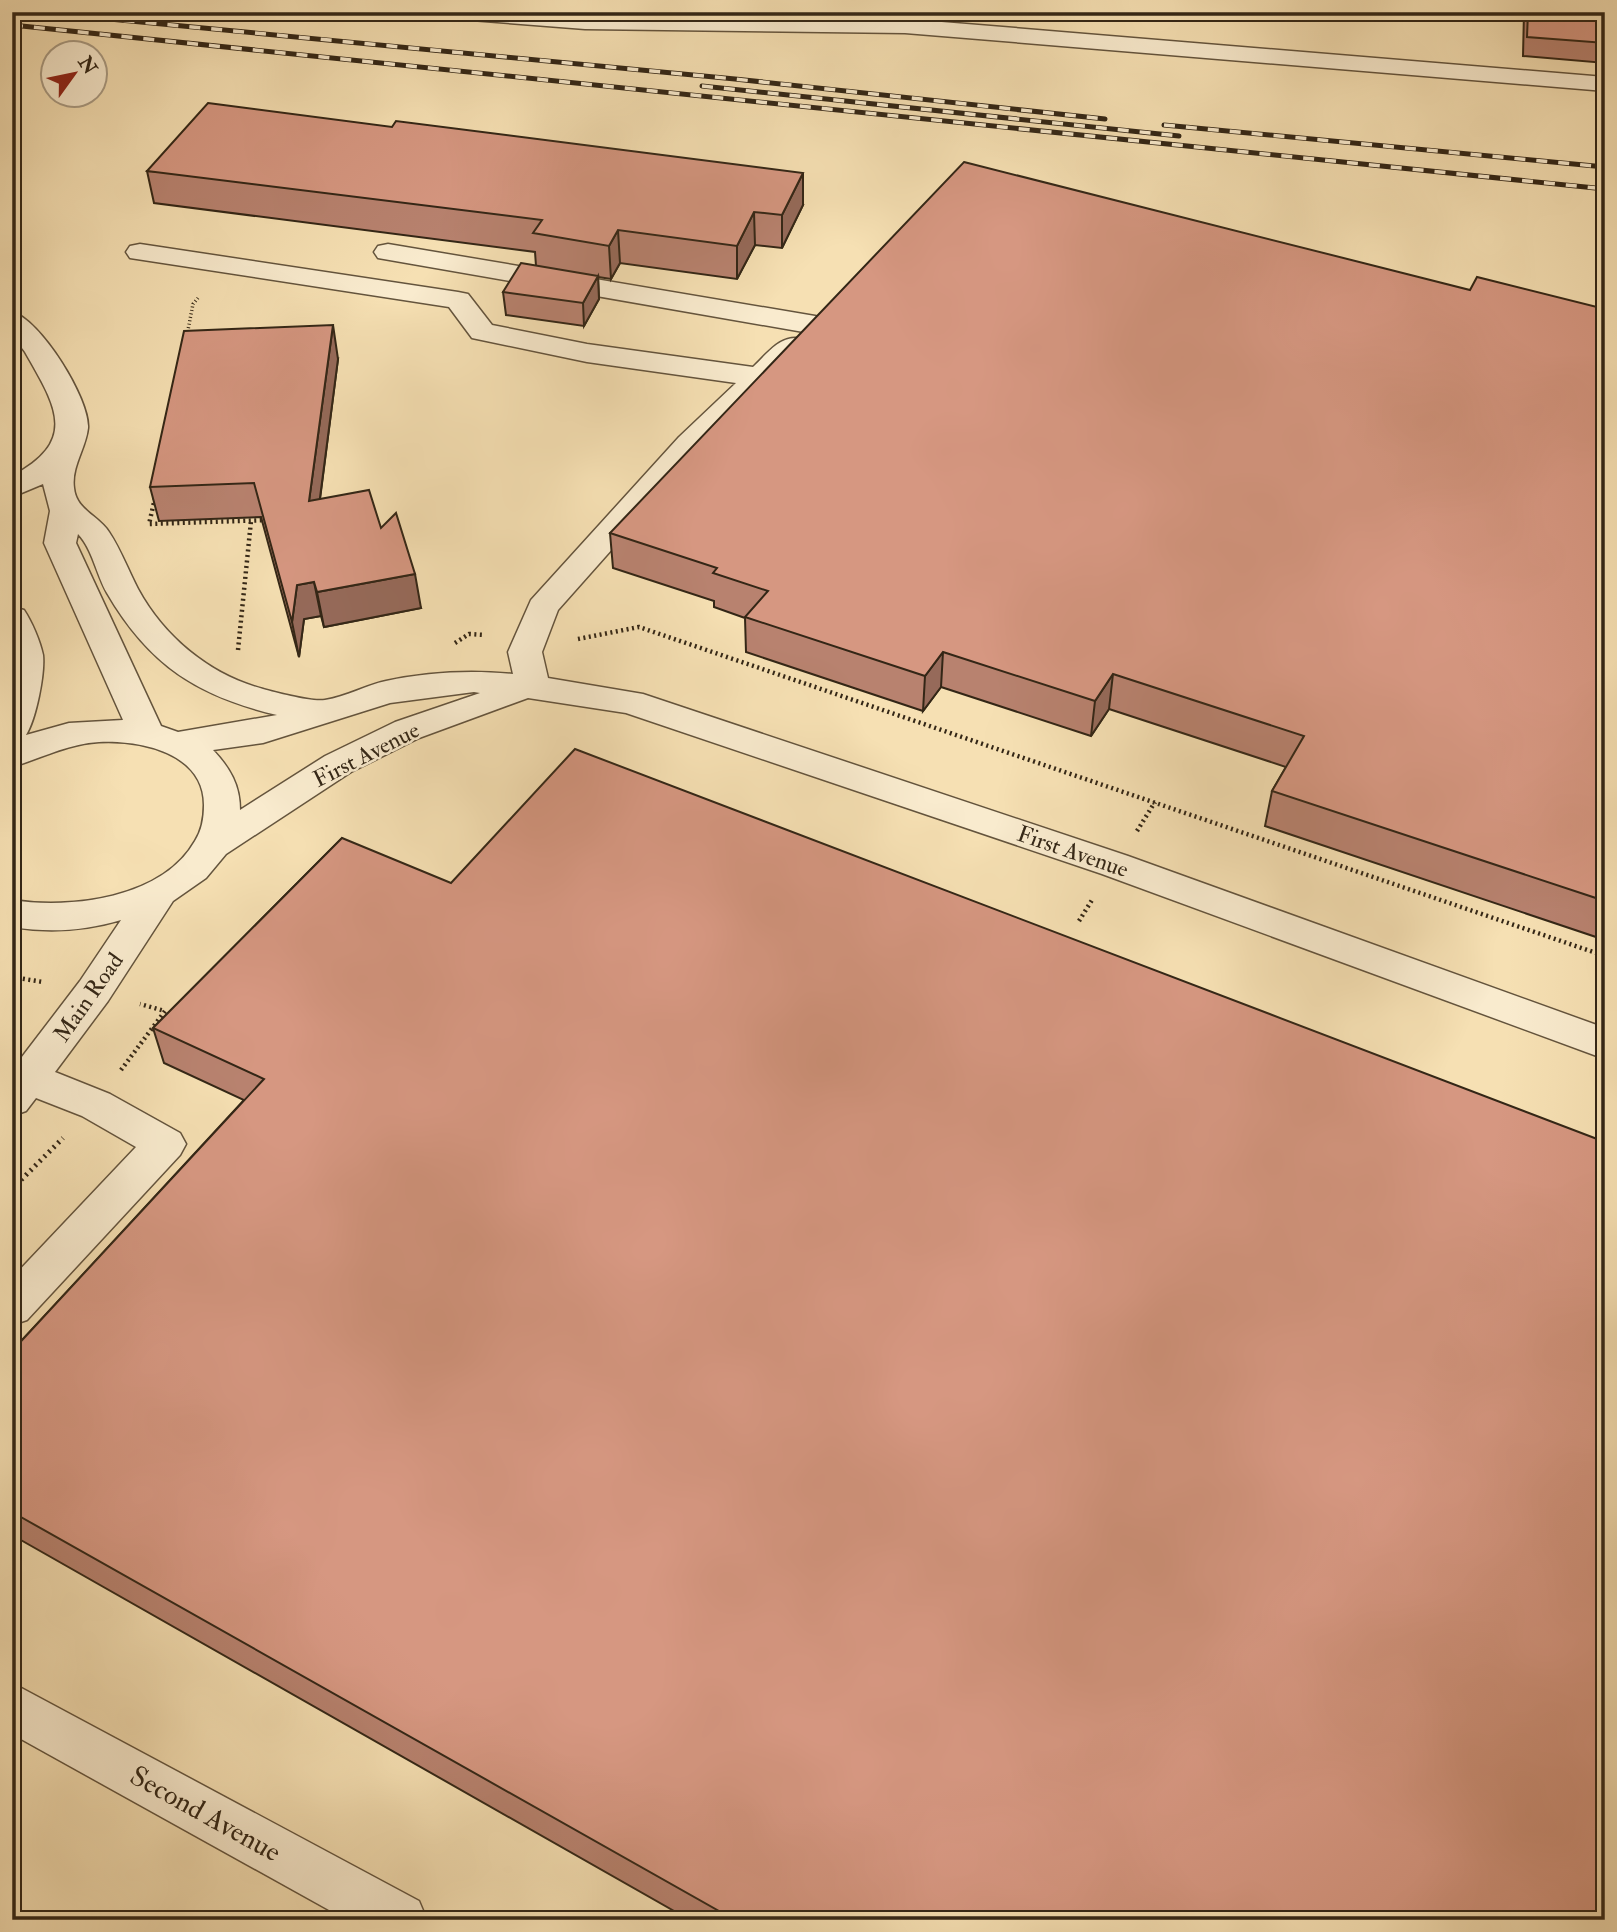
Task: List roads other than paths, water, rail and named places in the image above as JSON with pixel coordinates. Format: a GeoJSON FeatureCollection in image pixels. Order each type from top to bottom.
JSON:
{"type":"FeatureCollection","features":[{"type":"Feature","properties":{"kind":"street"},"geometry":{"type":"LineString","coordinates":[[458,12],[584,22],[905,26],[1605,85]]}},
{"type":"Feature","properties":{"kind":"street"},"geometry":{"type":"LineString","coordinates":[[139,252],[458,300],[482,332],[587,353],[760,377]]}},
{"type":"Feature","properties":{"kind":"street"},"geometry":{"type":"LineString","coordinates":[[388,252],[824,315],[690,443],[543,607],[525,652],[533,687]]}},
{"type":"Feature","properties":{"kind":"street"},"geometry":{"type":"LineString","coordinates":[[12,321],[34,342],[66,401],[73,421],[70,446],[60,469],[58,489],[66,511],[60,543],[132,705],[164,739],[207,763],[222,789],[222,820],[211,846],[191,869],[159,892],[120,909],[76,918],[32,918],[12,913]]}},
{"type":"Feature","properties":{"kind":"street"},"geometry":{"type":"LineString","coordinates":[[12,488],[44,470],[70,446]]}},
{"type":"Feature","properties":{"kind":"street"},"geometry":{"type":"LineString","coordinates":[[66,511],[94,532],[121,590],[153,638],[205,680],[270,705],[326,710]]}},
{"type":"Feature","properties":{"kind":"street"},"geometry":{"type":"LineString","coordinates":[[12,617],[26,656],[16,687],[18,716],[12,730]]}},
{"type":"Feature","properties":{"kind":"street","name":"First Avenue"},"geometry":{"type":"LineString","coordinates":[[12,755],[41,742],[78,732],[127,730],[164,739],[263,731],[387,692],[474,681],[631,702],[1115,865],[1605,1044]]}},
{"type":"Feature","properties":{"kind":"street","name":"First Avenue"},"geometry":{"type":"LineString","coordinates":[[211,846],[338,764],[407,730],[533,687]]}},
{"type":"Feature","properties":{"kind":"street","name":"Main Road"},"geometry":{"type":"LineString","coordinates":[[21,1089],[94,991],[159,892]]}},
{"type":"Feature","properties":{"kind":"street"},"geometry":{"type":"LineString","coordinates":[[12,1307],[165,1144],[96,1105],[21,1089]]}},
{"type":"Feature","properties":{"kind":"street","name":"Second Avenue"},"geometry":{"type":"LineString","coordinates":[[12,1707],[400,1920]]}},
{"type":"Feature","properties":{"kind":"railway"},"geometry":{"type":"LineString","coordinates":[[36,12],[735,79],[1105,119]]}},
{"type":"Feature","properties":{"kind":"railway"},"geometry":{"type":"LineString","coordinates":[[12,25],[1605,189]]}},
{"type":"Feature","properties":{"kind":"railway"},"geometry":{"type":"LineString","coordinates":[[702,86],[1179,136]]}},
{"type":"Feature","properties":{"kind":"railway"},"geometry":{"type":"LineString","coordinates":[[1164,125],[1605,167]]}}]}
